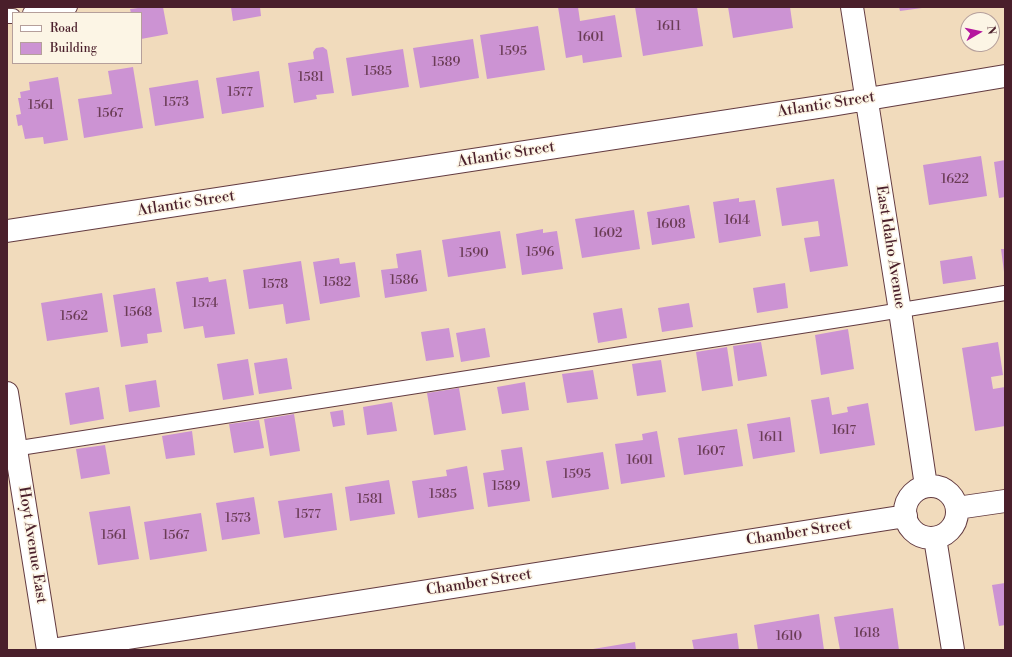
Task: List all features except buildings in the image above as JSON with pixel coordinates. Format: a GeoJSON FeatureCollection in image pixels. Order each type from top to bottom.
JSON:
{"type":"FeatureCollection","features":[{"type":"Feature","properties":{"kind":"street","name":"East Idaho Avenue"},"geometry":{"type":"LineString","coordinates":[[852,7],[926,486]]}},
{"type":"Feature","properties":{"kind":"street","name":"Atlantic Street"},"geometry":{"type":"LineString","coordinates":[[7,231],[866,99],[1005,76]]}},
{"type":"Feature","properties":{"kind":"street","name":"Hoyt Avenue East"},"geometry":{"type":"LineString","coordinates":[[7,393],[11,449],[48,650]]}},
{"type":"Feature","properties":{"kind":"street"},"geometry":{"type":"LineString","coordinates":[[926,486],[935,486],[943,488],[949,493],[957,508],[957,516],[949,531],[935,538],[927,538],[919,535],[908,524],[905,508],[912,494],[926,486]]}},
{"type":"Feature","properties":{"kind":"street"},"geometry":{"type":"LineString","coordinates":[[957,508],[1005,501]]}},
{"type":"Feature","properties":{"kind":"street","name":"Chamber Street"},"geometry":{"type":"LineString","coordinates":[[51,650],[906,516]]}},
{"type":"Feature","properties":{"kind":"street"},"geometry":{"type":"LineString","coordinates":[[935,538],[953,650]]}},
{"type":"Feature","properties":{"kind":"lane"},"geometry":{"type":"LineString","coordinates":[[37,12],[70,7]]}},
{"type":"Feature","properties":{"kind":"lane"},"geometry":{"type":"LineString","coordinates":[[11,449],[900,311],[1005,293]]}}]}
